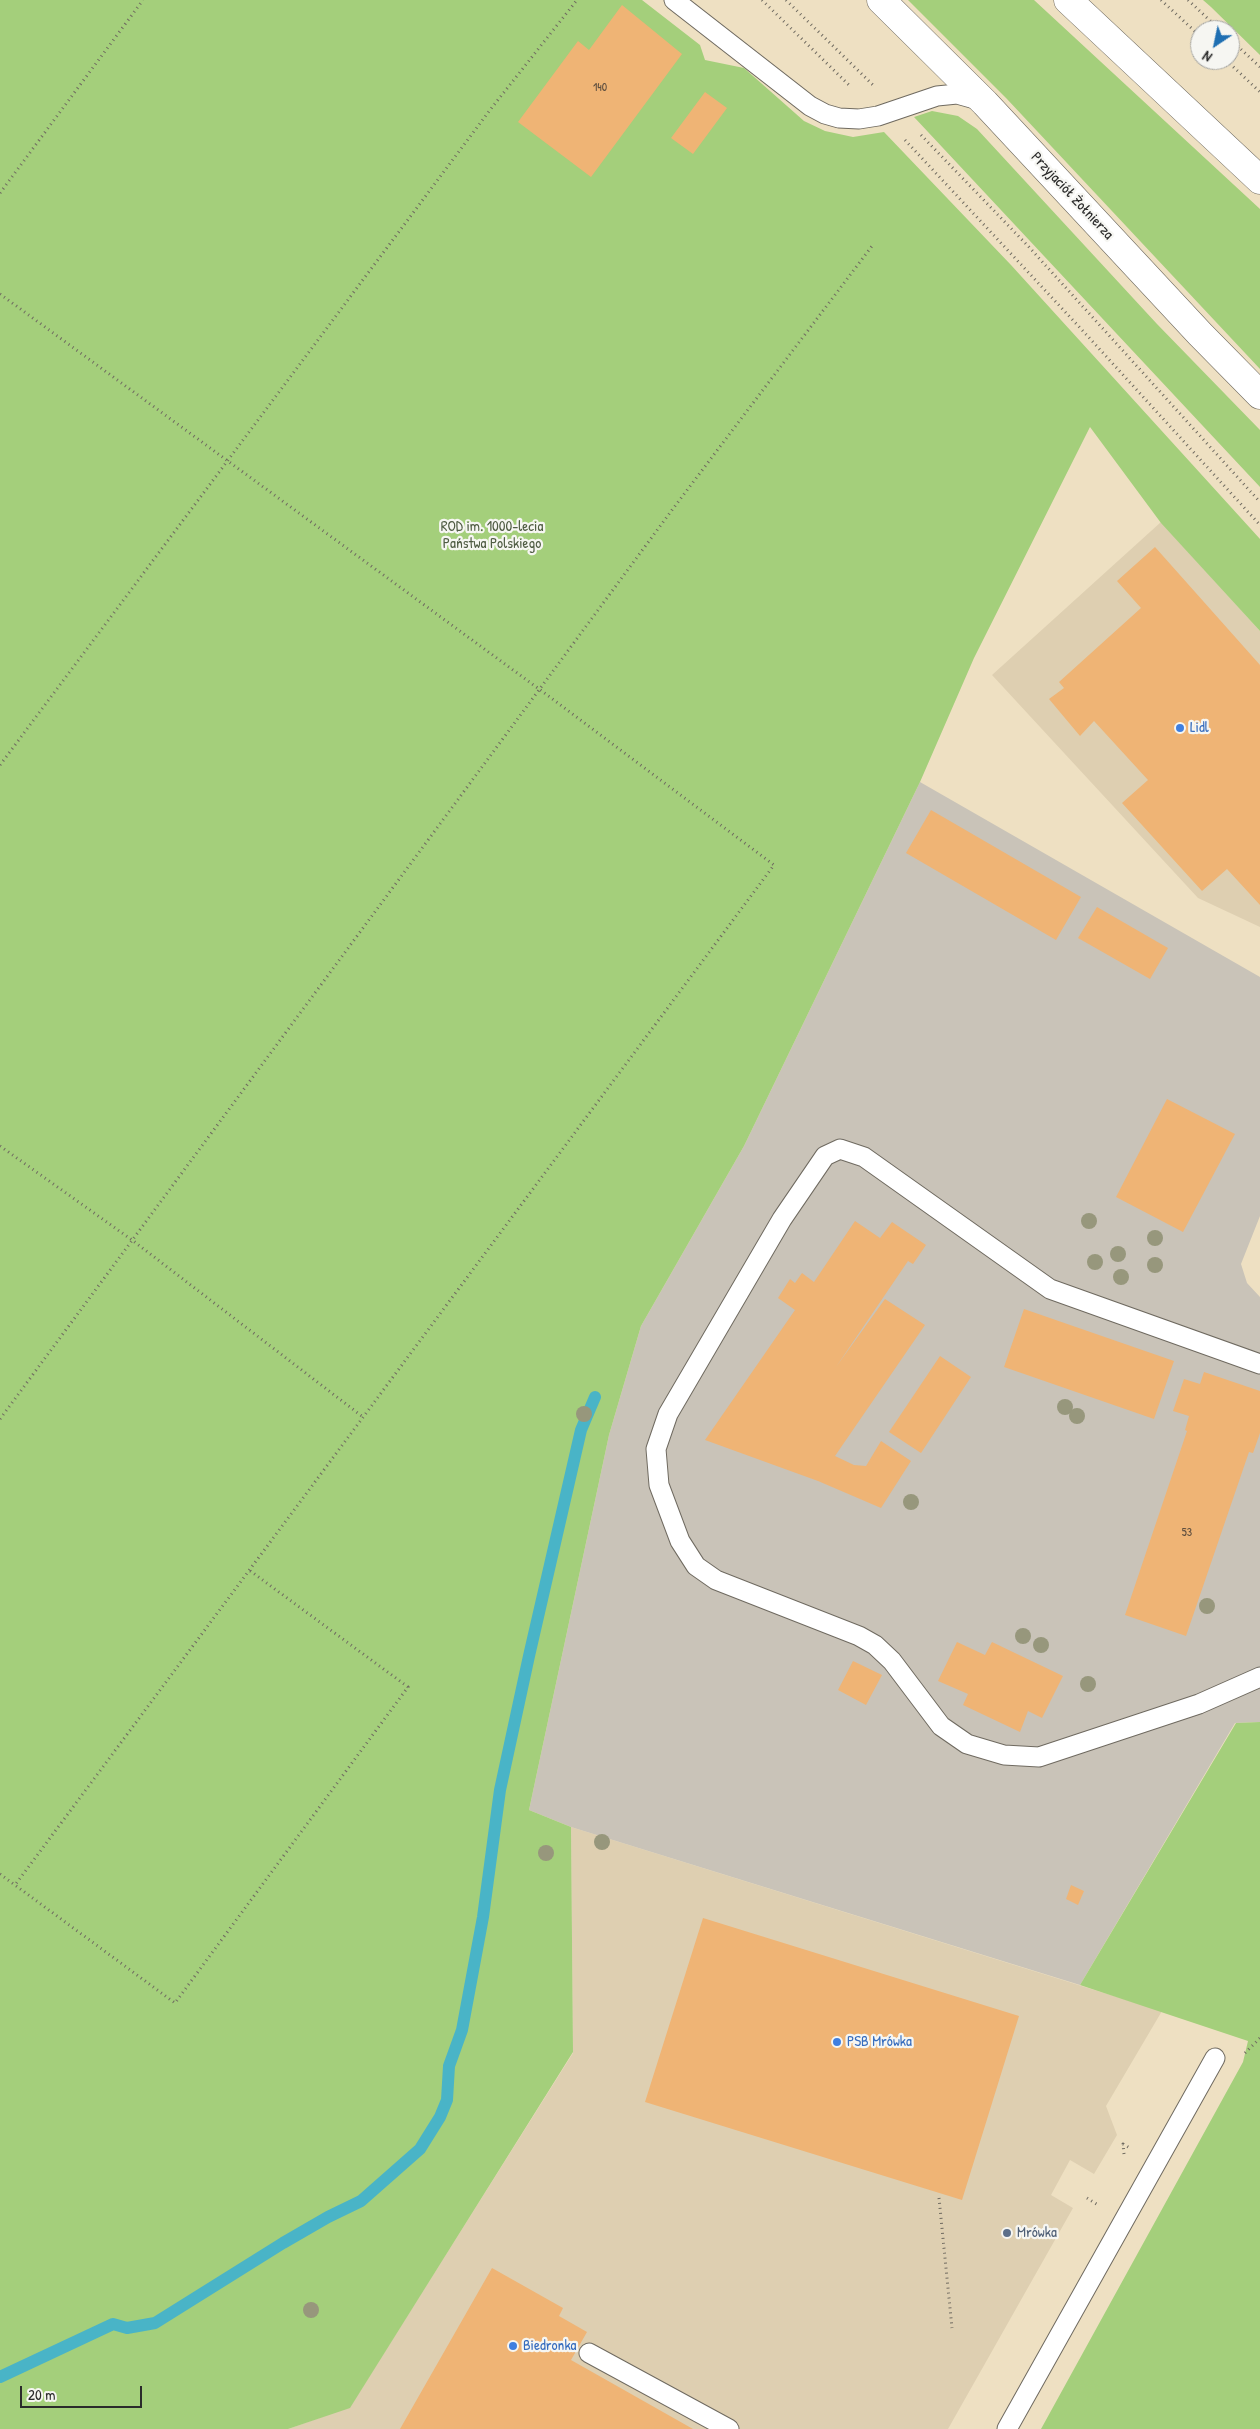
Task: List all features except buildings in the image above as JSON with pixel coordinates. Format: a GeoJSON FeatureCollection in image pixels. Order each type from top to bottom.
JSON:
{"type":"FeatureCollection","features":[{"type":"Feature","properties":{"kind":"street","name":"Przyjaciół Żołnierza"},"geometry":{"type":"LineString","coordinates":[[881,0],[985,103],[1193,327],[1260,395]]}},
{"type":"Feature","properties":{"kind":"street"},"geometry":{"type":"LineString","coordinates":[[1068,0],[1260,180]]}},
{"type":"Feature","properties":{"kind":"lane"},"geometry":{"type":"LineString","coordinates":[[674,0],[810,106],[840,118],[859,119],[889,113],[937,96],[957,94],[985,103]]}},
{"type":"Feature","properties":{"kind":"lane"},"geometry":{"type":"LineString","coordinates":[[1260,1364],[1050,1289],[864,1157],[840,1149],[825,1156],[782,1219],[668,1414],[656,1449],[659,1485],[680,1541],[696,1566],[716,1580],[859,1636],[875,1645],[892,1661],[941,1726],[967,1744],[1004,1755],[1039,1757],[1199,1704],[1260,1677]]}},
{"type":"Feature","properties":{"kind":"lane"},"geometry":{"type":"LineString","coordinates":[[1007,2429],[1215,2058]]}},
{"type":"Feature","properties":{"kind":"lane"},"geometry":{"type":"LineString","coordinates":[[589,2353],[729,2429]]}},
{"type":"Feature","properties":{"kind":"path"},"geometry":{"type":"LineString","coordinates":[[0,193],[143,0]]}},
{"type":"Feature","properties":{"kind":"path"},"geometry":{"type":"LineString","coordinates":[[0,765],[490,110],[577,0]]}},
{"type":"Feature","properties":{"kind":"path"},"geometry":{"type":"LineString","coordinates":[[762,0],[889,113],[1028,246],[1260,502]]}},
{"type":"Feature","properties":{"kind":"path"},"geometry":{"type":"LineString","coordinates":[[786,0],[1260,525]]}},
{"type":"Feature","properties":{"kind":"path"},"geometry":{"type":"LineString","coordinates":[[1161,0],[1190,27]]}},
{"type":"Feature","properties":{"kind":"path"},"geometry":{"type":"LineString","coordinates":[[1188,0],[1209,20]]}},
{"type":"Feature","properties":{"kind":"path"},"geometry":{"type":"LineString","coordinates":[[1240,49],[1260,68]]}},
{"type":"Feature","properties":{"kind":"path"},"geometry":{"type":"LineString","coordinates":[[1237,70],[1260,92]]}},
{"type":"Feature","properties":{"kind":"path"},"geometry":{"type":"LineString","coordinates":[[0,1419],[539,689],[872,246]]}},
{"type":"Feature","properties":{"kind":"path"},"geometry":{"type":"LineString","coordinates":[[0,294],[539,689],[774,864],[15,1885]]}},
{"type":"Feature","properties":{"kind":"path"},"geometry":{"type":"LineString","coordinates":[[0,1146],[132,1240],[363,1417]]}},
{"type":"Feature","properties":{"kind":"path"},"geometry":{"type":"LineString","coordinates":[[0,1874],[175,2003],[408,1687],[249,1570]]}},
{"type":"Feature","properties":{"kind":"path"},"geometry":{"type":"LineString","coordinates":[[939,2198],[952,2328]]}},
{"type":"Feature","properties":{"kind":"shaded area","name":"Lidl"},"geometry":{"type":"Polygon","coordinates":[[[1161,522],[1260,631],[1260,927],[1198,898],[992,675],[1161,522]]]}},
{"type":"Feature","properties":{"kind":"shaded area"},"geometry":{"type":"Polygon","coordinates":[[[920,782],[1260,977],[1260,1216],[1241,1264],[1247,1283],[1260,1297],[1260,1722],[1235,1723],[1080,1985],[571,1827],[529,1810],[609,1435],[641,1326],[744,1146],[920,782]]]}},
{"type":"Feature","properties":{"kind":"shaded area"},"geometry":{"type":"Polygon","coordinates":[[[571,1827],[1162,2011],[1106,2106],[1117,2135],[1094,2174],[1070,2160],[1051,2195],[1073,2208],[948,2429],[288,2429],[350,2407],[573,2053],[571,1827]]]}},
{"type":"Feature","properties":{"kind":"green space","name":"ROD im. 1000-lecia Państwa Polskiego"},"geometry":{"type":"Polygon","coordinates":[[[0,0],[642,0],[700,45],[705,60],[744,68],[804,121],[825,131],[853,137],[884,132],[1011,265],[1260,539],[1260,631],[1161,523],[1090,427],[974,658],[920,782],[744,1146],[641,1326],[609,1435],[529,1810],[571,1827],[573,2052],[350,2408],[288,2429],[0,2429],[0,0]]]}},
{"type":"Feature","properties":{"kind":"green space"},"geometry":{"type":"Polygon","coordinates":[[[908,0],[1034,0],[1260,209],[1260,369],[1007,99],[908,0]]]}},
{"type":"Feature","properties":{"kind":"green space"},"geometry":{"type":"Polygon","coordinates":[[[1203,0],[1260,0],[1260,55],[1240,35],[1240,20],[1224,20],[1203,0]]]}},
{"type":"Feature","properties":{"kind":"green space"},"geometry":{"type":"Polygon","coordinates":[[[932,111],[958,116],[977,129],[1157,324],[1260,430],[1260,487],[914,117],[932,111]]]}},
{"type":"Feature","properties":{"kind":"green space"},"geometry":{"type":"Polygon","coordinates":[[[1260,1722],[1260,2429],[1041,2429],[1243,2062],[1248,2041],[1080,1985],[1236,1723],[1260,1722]]]}},
{"type":"Feature","properties":{"kind":"waterway"},"geometry":{"type":"LineString","coordinates":[[0,2377],[113,2324],[127,2328],[155,2323],[283,2243],[328,2217],[361,2201],[420,2149],[440,2117],[447,2100],[449,2066],[462,2030],[483,1917],[500,1790],[581,1430],[595,1397]]}},
{"type":"Feature","properties":{"kind":"place","name":"Lidl"},"geometry":{"type":"Point","coordinates":[1180,728]}},
{"type":"Feature","properties":{"kind":"place","name":"PSB Mrówka"},"geometry":{"type":"Point","coordinates":[837,2042]}},
{"type":"Feature","properties":{"kind":"place","name":"Mrówka"},"geometry":{"type":"Point","coordinates":[1007,2233]}},
{"type":"Feature","properties":{"kind":"place","name":"Biedronka"},"geometry":{"type":"Point","coordinates":[513,2346]}}]}
